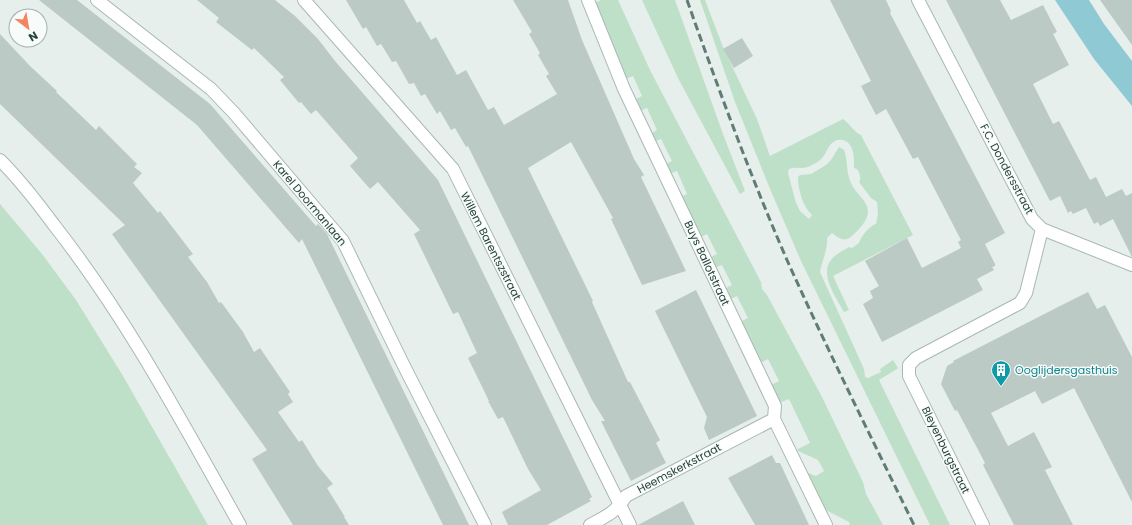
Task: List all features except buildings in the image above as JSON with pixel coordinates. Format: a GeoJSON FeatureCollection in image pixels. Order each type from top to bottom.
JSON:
{"type":"FeatureCollection","features":[{"type":"Feature","properties":{"kind":"street","name":"Karel Doormanlaan"},"geometry":{"type":"LineString","coordinates":[[97,0],[211,89],[234,113],[343,241],[485,525]]}},
{"type":"Feature","properties":{"kind":"street","name":"Willem Barentszstraat"},"geometry":{"type":"LineString","coordinates":[[304,0],[453,169],[630,525]]}},
{"type":"Feature","properties":{"kind":"street","name":"Buys Ballotstraat"},"geometry":{"type":"LineString","coordinates":[[588,0],[624,89],[775,406],[774,419],[826,525]]}},
{"type":"Feature","properties":{"kind":"street","name":"F.C. Dondersstraat"},"geometry":{"type":"LineString","coordinates":[[918,0],[1032,219],[1042,229]]}},
{"type":"Feature","properties":{"kind":"street"},"geometry":{"type":"LineString","coordinates":[[0,160],[18,178],[69,244],[110,301],[145,356],[240,525]]}},
{"type":"Feature","properties":{"kind":"street"},"geometry":{"type":"LineString","coordinates":[[1042,229],[1132,265]]}},
{"type":"Feature","properties":{"kind":"street","name":"Bleyenburgstraat"},"geometry":{"type":"LineString","coordinates":[[983,525],[909,376],[909,365],[916,358],[1020,303],[1026,293],[1042,229]]}},
{"type":"Feature","properties":{"kind":"street","name":"Heemskerkstraat"},"geometry":{"type":"LineString","coordinates":[[590,525],[612,513],[620,506],[626,496],[774,419]]}},
{"type":"Feature","properties":{"kind":"green space"},"geometry":{"type":"Polygon","coordinates":[[[601,0],[618,0],[650,70],[761,282],[762,289],[767,295],[822,397],[863,482],[866,494],[883,525],[850,525],[849,522],[824,509],[804,471],[816,476],[824,471],[818,460],[796,450],[810,443],[789,399],[779,403],[771,385],[779,381],[768,359],[760,363],[740,322],[748,318],[737,296],[729,300],[724,289],[732,285],[722,265],[714,268],[709,258],[717,254],[707,234],[699,238],[680,197],[687,194],[677,171],[669,174],[664,165],[672,161],[661,139],[653,142],[650,134],[657,130],[647,108],[640,111],[634,100],[642,96],[633,76],[626,79],[595,3],[601,0]]]}},
{"type":"Feature","properties":{"kind":"green space"},"geometry":{"type":"Polygon","coordinates":[[[642,0],[675,0],[745,191],[740,194],[678,78],[642,0]]]}},
{"type":"Feature","properties":{"kind":"green space"},"geometry":{"type":"Polygon","coordinates":[[[700,0],[705,0],[723,47],[757,119],[770,156],[843,119],[861,135],[913,235],[833,276],[849,310],[844,312],[830,287],[827,273],[828,266],[837,254],[849,247],[852,248],[859,243],[866,232],[876,224],[878,214],[877,202],[871,198],[859,182],[860,175],[857,169],[854,168],[852,148],[843,140],[833,142],[822,158],[816,163],[806,168],[789,169],[788,173],[796,203],[800,211],[809,219],[812,215],[806,208],[802,198],[798,177],[800,175],[811,174],[826,165],[839,147],[844,150],[849,179],[867,206],[868,215],[864,224],[847,239],[842,239],[832,233],[827,238],[826,251],[820,272],[864,369],[865,377],[868,378],[881,372],[880,369],[893,360],[898,368],[879,380],[950,525],[930,525],[801,261],[735,102],[700,0]]]}},
{"type":"Feature","properties":{"kind":"green space"},"geometry":{"type":"Polygon","coordinates":[[[0,204],[42,254],[76,300],[123,376],[208,525],[0,525],[0,204]]]}},
{"type":"Feature","properties":{"kind":"water"},"geometry":{"type":"Polygon","coordinates":[[[1055,0],[1089,0],[1104,24],[1132,61],[1132,106],[1094,59],[1055,0]]]}},
{"type":"Feature","properties":{"kind":"railway"},"geometry":{"type":"LineString","coordinates":[[687,0],[710,66],[760,196],[787,260],[833,360],[914,525]]}},
{"type":"Feature","properties":{"kind":"place","name":"Ooglijdersgasthuis"},"geometry":{"type":"Point","coordinates":[1001,387]}}]}
